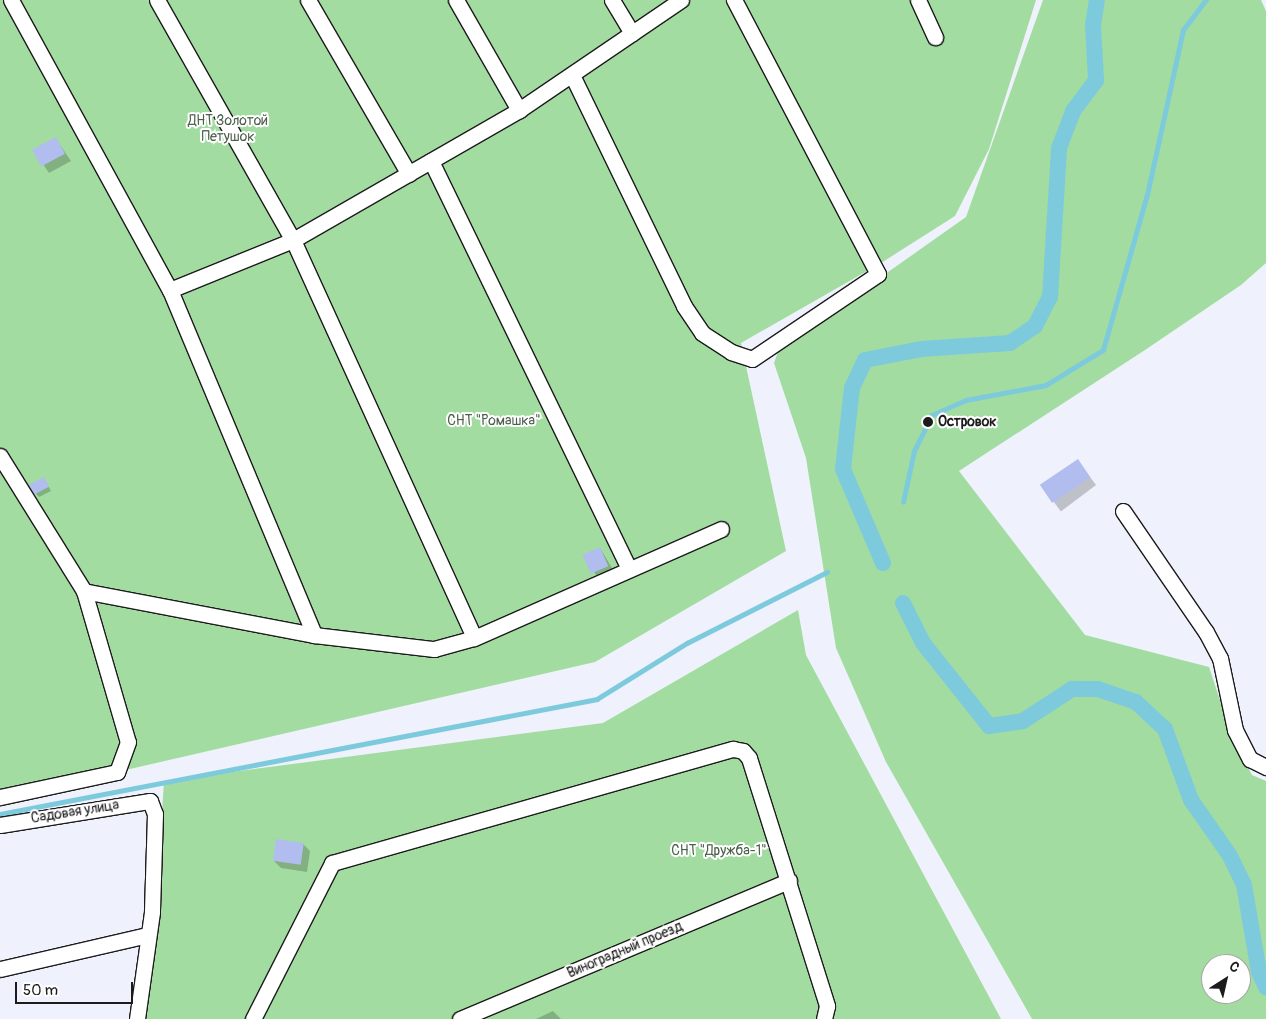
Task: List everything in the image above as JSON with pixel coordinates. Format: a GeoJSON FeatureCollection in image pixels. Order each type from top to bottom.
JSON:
{"type":"FeatureCollection","features":[{"type":"Feature","properties":{"kind":"street"},"geometry":{"type":"LineString","coordinates":[[11,0],[170,290],[314,635]]}},
{"type":"Feature","properties":{"kind":"street"},"geometry":{"type":"LineString","coordinates":[[157,0],[293,240],[474,638]]}},
{"type":"Feature","properties":{"kind":"street"},"geometry":{"type":"LineString","coordinates":[[308,0],[409,174]]}},
{"type":"Feature","properties":{"kind":"street"},"geometry":{"type":"LineString","coordinates":[[456,0],[519,110]]}},
{"type":"Feature","properties":{"kind":"street"},"geometry":{"type":"LineString","coordinates":[[612,0],[632,33]]}},
{"type":"Feature","properties":{"kind":"street"},"geometry":{"type":"LineString","coordinates":[[170,290],[293,240],[519,110],[681,0]]}},
{"type":"Feature","properties":{"kind":"street"},"geometry":{"type":"LineString","coordinates":[[572,75],[684,306],[702,333],[730,352],[752,359],[878,274],[734,0]]}},
{"type":"Feature","properties":{"kind":"street"},"geometry":{"type":"LineString","coordinates":[[918,0],[935,37]]}},
{"type":"Feature","properties":{"kind":"street"},"geometry":{"type":"LineString","coordinates":[[431,161],[629,568]]}},
{"type":"Feature","properties":{"kind":"street"},"geometry":{"type":"LineString","coordinates":[[0,456],[84,591],[128,742],[117,772],[0,797]]}},
{"type":"Feature","properties":{"kind":"street"},"geometry":{"type":"LineString","coordinates":[[1123,511],[1206,632],[1220,658],[1235,730],[1250,760],[1266,767]]}},
{"type":"Feature","properties":{"kind":"street"},"geometry":{"type":"LineString","coordinates":[[84,591],[314,635],[434,649],[474,638],[721,529]]}},
{"type":"Feature","properties":{"kind":"street"},"geometry":{"type":"LineString","coordinates":[[253,1019],[325,873],[332,863],[341,858],[733,749],[743,751],[749,758],[827,1006],[824,1019]]}},
{"type":"Feature","properties":{"kind":"street","name":"Садовая улица"},"geometry":{"type":"LineString","coordinates":[[0,825],[150,801],[155,814],[152,912],[147,935]]}},
{"type":"Feature","properties":{"kind":"street","name":"Виноградный проезд"},"geometry":{"type":"LineString","coordinates":[[460,1019],[789,881]]}},
{"type":"Feature","properties":{"kind":"street"},"geometry":{"type":"LineString","coordinates":[[0,969],[147,935],[137,1019]]}},
{"type":"Feature","properties":{"kind":"green space","name":"СНТ \"Ромашка\""},"geometry":{"type":"Polygon","coordinates":[[[0,0],[1036,0],[989,149],[955,216],[881,263],[741,343],[786,551],[595,662],[117,772],[0,795],[0,0]]]}},
{"type":"Feature","properties":{"kind":"green space"},"geometry":{"type":"Polygon","coordinates":[[[1043,0],[1261,0],[1266,11],[1266,263],[1241,285],[959,471],[1085,635],[1209,667],[1234,742],[1252,775],[1266,781],[1266,1019],[1032,1019],[886,762],[836,648],[806,458],[774,363],[779,349],[966,217],[1043,0]]]}},
{"type":"Feature","properties":{"kind":"green space","name":"СНТ \"Дружба-1\""},"geometry":{"type":"Polygon","coordinates":[[[798,610],[806,655],[1001,1019],[144,1019],[155,928],[164,781],[603,723],[798,610]]]}},
{"type":"Feature","properties":{"kind":"building"},"geometry":{"type":"Polygon","coordinates":[[[56,137],[65,154],[41,166],[32,150],[56,137]]]}},
{"type":"Feature","properties":{"kind":"building"},"geometry":{"type":"Polygon","coordinates":[[[1078,459],[1090,477],[1052,503],[1040,485],[1078,459]]]}},
{"type":"Feature","properties":{"kind":"building"},"geometry":{"type":"Polygon","coordinates":[[[44,477],[49,487],[34,495],[29,485],[44,477]]]}},
{"type":"Feature","properties":{"kind":"building"},"geometry":{"type":"Polygon","coordinates":[[[600,547],[608,566],[591,574],[583,554],[600,547]]]}},
{"type":"Feature","properties":{"kind":"building"},"geometry":{"type":"Polygon","coordinates":[[[276,839],[304,843],[301,865],[273,861],[276,839]]]}},
{"type":"Feature","properties":{"kind":"waterway"},"geometry":{"type":"LineString","coordinates":[[883,563],[843,469],[852,388],[865,360],[921,349],[1010,343],[1035,326],[1050,297],[1059,148],[1073,111],[1096,80],[1093,25],[1097,0]]}},
{"type":"Feature","properties":{"kind":"waterway"},"geometry":{"type":"LineString","coordinates":[[903,502],[914,451],[932,415],[966,400],[1046,385],[1103,350],[1147,195],[1183,30],[1206,0]]}},
{"type":"Feature","properties":{"kind":"waterway"},"geometry":{"type":"LineString","coordinates":[[0,814],[597,699],[687,643],[827,572]]}},
{"type":"Feature","properties":{"kind":"waterway"},"geometry":{"type":"LineString","coordinates":[[903,603],[923,643],[989,726],[1023,721],[1072,689],[1098,689],[1136,702],[1165,729],[1191,800],[1230,856],[1244,885],[1259,972],[1266,987]]}},
{"type":"Feature","properties":{"kind":"place","name":"Островок"},"geometry":{"type":"Point","coordinates":[928,422]}},
{"type":"Feature","properties":{"kind":"park label","name":"ДНТ Золотой Петушок"},"geometry":{"type":"Point","coordinates":[228,130]}}]}
